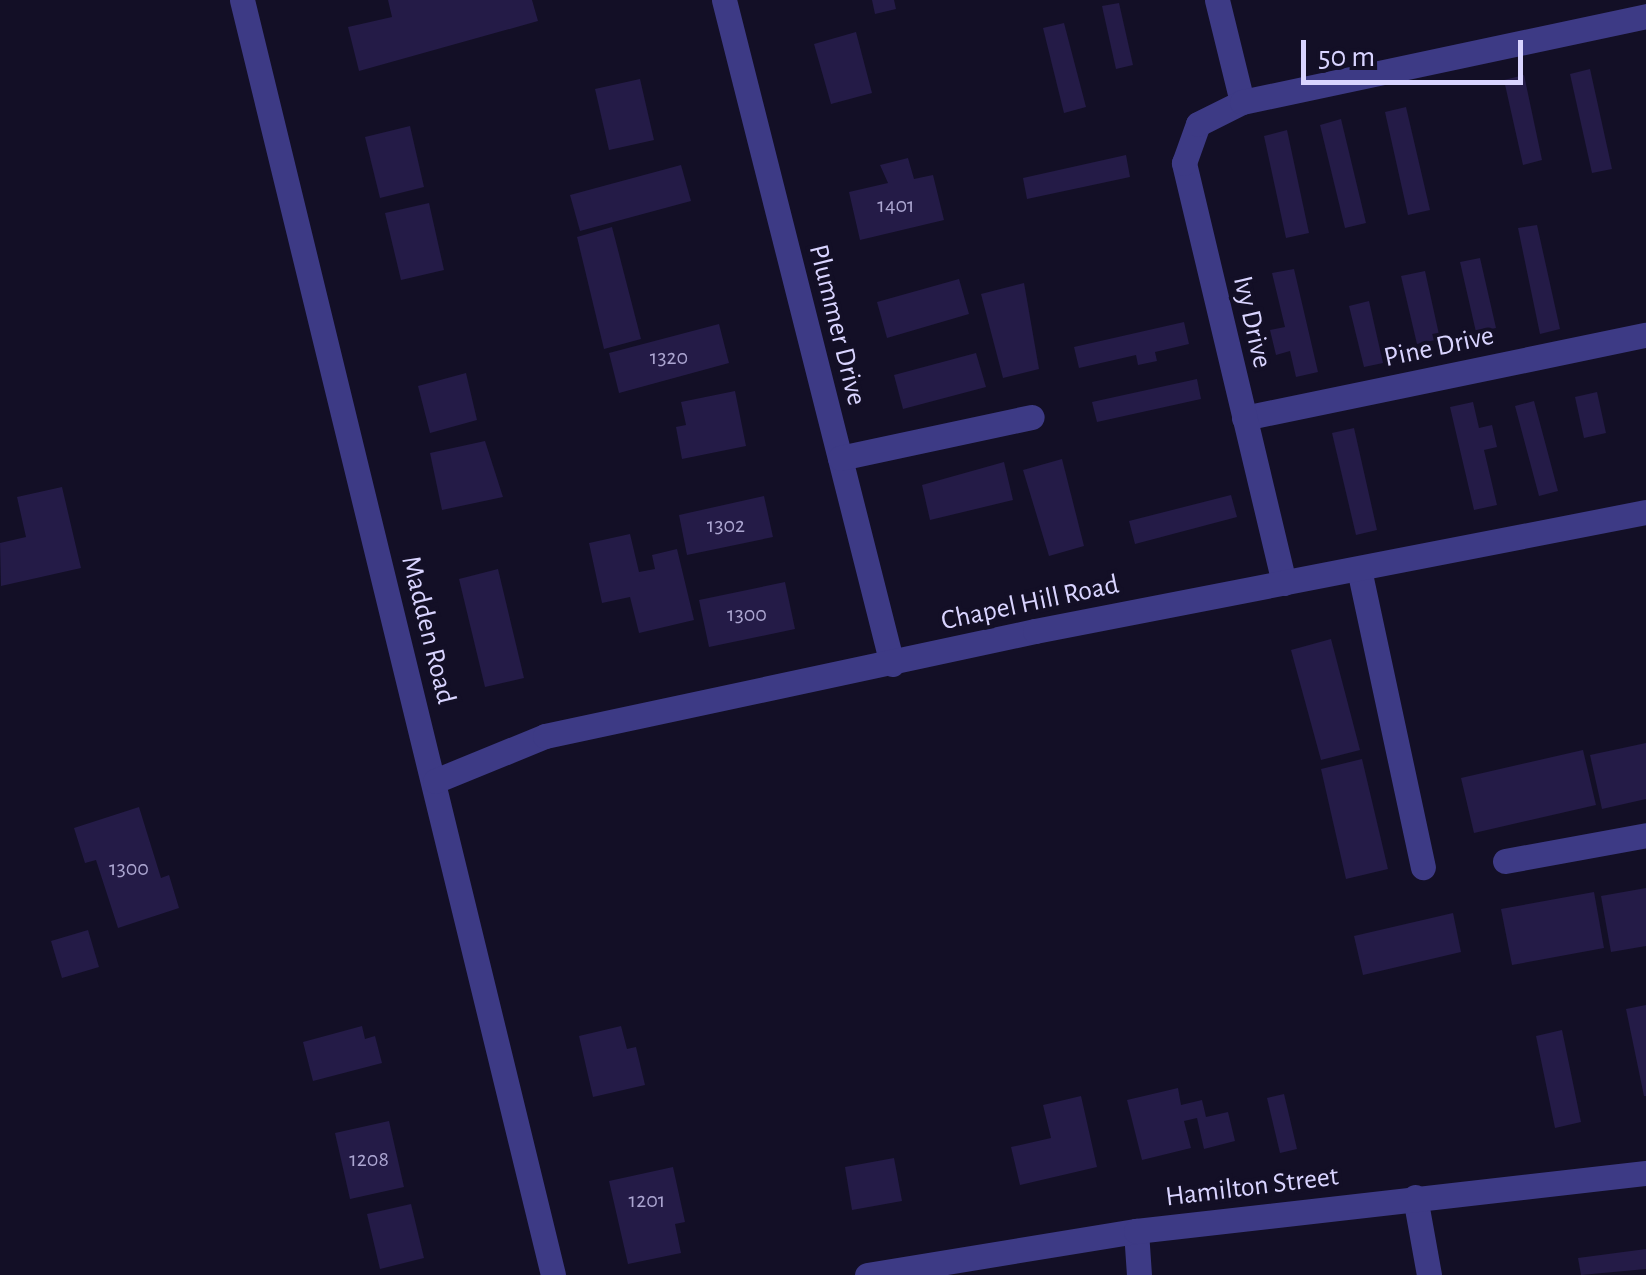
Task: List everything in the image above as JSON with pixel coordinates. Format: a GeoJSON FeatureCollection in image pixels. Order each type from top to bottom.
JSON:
{"type":"FeatureCollection","features":[{"type":"Feature","properties":{"kind":"street","name":"Madden Road"},"geometry":{"type":"LineString","coordinates":[[242,0],[553,1275]]}},
{"type":"Feature","properties":{"kind":"street","name":"Plummer Drive"},"geometry":{"type":"LineString","coordinates":[[724,0],[892,664]]}},
{"type":"Feature","properties":{"kind":"street"},"geometry":{"type":"LineString","coordinates":[[1217,0],[1242,102]]}},
{"type":"Feature","properties":{"kind":"street","name":"Ivy Drive"},"geometry":{"type":"LineString","coordinates":[[1284,583],[1184,164],[1198,124],[1242,102],[1646,16]]}},
{"type":"Feature","properties":{"kind":"street","name":"Pine Drive"},"geometry":{"type":"LineString","coordinates":[[1244,418],[1646,336]]}},
{"type":"Feature","properties":{"kind":"street"},"geometry":{"type":"LineString","coordinates":[[840,458],[1032,417]]}},
{"type":"Feature","properties":{"kind":"street","name":"Chapel Hill Road"},"geometry":{"type":"LineString","coordinates":[[435,781],[545,736],[1646,512]]}},
{"type":"Feature","properties":{"kind":"street"},"geometry":{"type":"LineString","coordinates":[[1359,569],[1423,867]]}},
{"type":"Feature","properties":{"kind":"street"},"geometry":{"type":"LineString","coordinates":[[1505,861],[1646,835]]}},
{"type":"Feature","properties":{"kind":"street","name":"Hamilton Street"},"geometry":{"type":"LineString","coordinates":[[867,1275],[1136,1232],[1646,1173]]}},
{"type":"Feature","properties":{"kind":"street"},"geometry":{"type":"LineString","coordinates":[[1415,1197],[1429,1275]]}},
{"type":"Feature","properties":{"kind":"street"},"geometry":{"type":"LineString","coordinates":[[1136,1232],[1139,1275]]}},
{"type":"Feature","properties":{"kind":"building"},"geometry":{"type":"Polygon","coordinates":[[[388,0],[532,0],[538,21],[359,71],[348,27],[392,17],[388,0]]]}},
{"type":"Feature","properties":{"kind":"building"},"geometry":{"type":"Polygon","coordinates":[[[872,0],[894,0],[896,9],[875,14],[872,0]]]}},
{"type":"Feature","properties":{"kind":"building"},"geometry":{"type":"Polygon","coordinates":[[[1119,3],[1133,65],[1116,69],[1102,6],[1119,3]]]}},
{"type":"Feature","properties":{"kind":"building"},"geometry":{"type":"Polygon","coordinates":[[[1064,23],[1086,107],[1064,113],[1043,28],[1064,23]]]}},
{"type":"Feature","properties":{"kind":"building"},"geometry":{"type":"Polygon","coordinates":[[[856,32],[872,93],[831,104],[814,44],[856,32]]]}},
{"type":"Feature","properties":{"kind":"building"},"geometry":{"type":"Polygon","coordinates":[[[1590,69],[1612,169],[1592,173],[1570,74],[1590,69]]]}},
{"type":"Feature","properties":{"kind":"building"},"geometry":{"type":"Polygon","coordinates":[[[1524,75],[1542,160],[1523,165],[1504,80],[1524,75]]]}},
{"type":"Feature","properties":{"kind":"building"},"geometry":{"type":"Polygon","coordinates":[[[640,79],[654,140],[609,150],[595,89],[640,79]]]}},
{"type":"Feature","properties":{"kind":"building"},"geometry":{"type":"Polygon","coordinates":[[[1406,107],[1430,210],[1408,215],[1385,112],[1406,107]]]}},
{"type":"Feature","properties":{"kind":"building"},"geometry":{"type":"Polygon","coordinates":[[[1341,119],[1366,223],[1345,228],[1320,125],[1341,119]]]}},
{"type":"Feature","properties":{"kind":"building"},"geometry":{"type":"Polygon","coordinates":[[[410,126],[424,187],[380,198],[365,137],[410,126]]]}},
{"type":"Feature","properties":{"kind":"building"},"geometry":{"type":"Polygon","coordinates":[[[1287,130],[1309,233],[1286,238],[1264,136],[1287,130]]]}},
{"type":"Feature","properties":{"kind":"building"},"geometry":{"type":"Polygon","coordinates":[[[1126,155],[1130,177],[1027,199],[1023,178],[1126,155]]]}},
{"type":"Feature","properties":{"kind":"building"},"geometry":{"type":"Polygon","coordinates":[[[908,158],[914,179],[933,175],[944,220],[860,240],[849,192],[888,183],[880,165],[908,158]]]}},
{"type":"Feature","properties":{"kind":"building"},"geometry":{"type":"Polygon","coordinates":[[[681,165],[691,201],[580,231],[570,195],[681,165]]]}},
{"type":"Feature","properties":{"kind":"building"},"geometry":{"type":"Polygon","coordinates":[[[429,203],[444,270],[401,280],[385,213],[429,203]]]}},
{"type":"Feature","properties":{"kind":"building"},"geometry":{"type":"Polygon","coordinates":[[[1537,225],[1560,329],[1540,334],[1518,228],[1537,225]]]}},
{"type":"Feature","properties":{"kind":"building"},"geometry":{"type":"Polygon","coordinates":[[[612,227],[641,339],[604,349],[577,237],[612,227]]]}},
{"type":"Feature","properties":{"kind":"building"},"geometry":{"type":"Polygon","coordinates":[[[1480,258],[1496,328],[1476,332],[1460,262],[1480,258]]]}},
{"type":"Feature","properties":{"kind":"building"},"geometry":{"type":"Polygon","coordinates":[[[1294,269],[1318,372],[1296,377],[1290,351],[1276,355],[1270,330],[1285,327],[1272,273],[1294,269]]]}},
{"type":"Feature","properties":{"kind":"building"},"geometry":{"type":"Polygon","coordinates":[[[1425,271],[1440,339],[1417,344],[1401,276],[1425,271]]]}},
{"type":"Feature","properties":{"kind":"building"},"geometry":{"type":"Polygon","coordinates":[[[959,279],[969,314],[887,338],[877,302],[959,279]]]}},
{"type":"Feature","properties":{"kind":"building"},"geometry":{"type":"Polygon","coordinates":[[[1024,283],[1039,369],[1003,378],[981,294],[1024,283]]]}},
{"type":"Feature","properties":{"kind":"building"},"geometry":{"type":"Polygon","coordinates":[[[1369,301],[1383,363],[1364,367],[1349,306],[1369,301]]]}},
{"type":"Feature","properties":{"kind":"building"},"geometry":{"type":"Polygon","coordinates":[[[1184,322],[1189,344],[1155,352],[1157,361],[1138,365],[1136,355],[1079,368],[1074,347],[1184,322]]]}},
{"type":"Feature","properties":{"kind":"building"},"geometry":{"type":"Polygon","coordinates":[[[719,324],[729,363],[619,393],[609,353],[719,324]]]}},
{"type":"Feature","properties":{"kind":"building"},"geometry":{"type":"Polygon","coordinates":[[[976,353],[986,387],[903,409],[894,375],[976,353]]]}},
{"type":"Feature","properties":{"kind":"building"},"geometry":{"type":"Polygon","coordinates":[[[466,373],[477,420],[430,433],[418,386],[466,373]]]}},
{"type":"Feature","properties":{"kind":"building"},"geometry":{"type":"Polygon","coordinates":[[[1197,379],[1201,399],[1097,422],[1092,402],[1197,379]]]}},
{"type":"Feature","properties":{"kind":"building"},"geometry":{"type":"Polygon","coordinates":[[[735,391],[746,446],[682,459],[676,427],[686,425],[681,402],[735,391]]]}},
{"type":"Feature","properties":{"kind":"building"},"geometry":{"type":"Polygon","coordinates":[[[1597,392],[1606,433],[1584,438],[1575,397],[1597,392]]]}},
{"type":"Feature","properties":{"kind":"building"},"geometry":{"type":"Polygon","coordinates":[[[1534,401],[1558,491],[1539,496],[1515,406],[1534,401]]]}},
{"type":"Feature","properties":{"kind":"building"},"geometry":{"type":"Polygon","coordinates":[[[1473,402],[1479,428],[1492,425],[1497,447],[1484,450],[1497,505],[1474,510],[1450,407],[1473,402]]]}},
{"type":"Feature","properties":{"kind":"building"},"geometry":{"type":"Polygon","coordinates":[[[1354,428],[1377,530],[1356,535],[1332,433],[1354,428]]]}},
{"type":"Feature","properties":{"kind":"building"},"geometry":{"type":"Polygon","coordinates":[[[485,441],[503,497],[442,510],[430,453],[485,441]]]}},
{"type":"Feature","properties":{"kind":"building"},"geometry":{"type":"Polygon","coordinates":[[[1062,459],[1084,546],[1049,556],[1023,470],[1062,459]]]}},
{"type":"Feature","properties":{"kind":"building"},"geometry":{"type":"Polygon","coordinates":[[[1004,462],[1013,500],[930,520],[922,485],[1004,462]]]}},
{"type":"Feature","properties":{"kind":"building"},"geometry":{"type":"Polygon","coordinates":[[[62,487],[81,568],[1,586],[0,543],[26,537],[17,497],[62,487]]]}},
{"type":"Feature","properties":{"kind":"building"},"geometry":{"type":"Polygon","coordinates":[[[1231,495],[1237,517],[1135,544],[1129,521],[1231,495]]]}},
{"type":"Feature","properties":{"kind":"building"},"geometry":{"type":"Polygon","coordinates":[[[764,496],[773,537],[687,555],[679,515],[764,496]]]}},
{"type":"Feature","properties":{"kind":"building"},"geometry":{"type":"Polygon","coordinates":[[[630,534],[639,572],[655,569],[652,555],[677,549],[694,620],[639,633],[630,597],[602,603],[589,543],[630,534]]]}},
{"type":"Feature","properties":{"kind":"building"},"geometry":{"type":"Polygon","coordinates":[[[498,569],[524,678],[485,687],[459,579],[498,569]]]}},
{"type":"Feature","properties":{"kind":"building"},"geometry":{"type":"Polygon","coordinates":[[[785,582],[795,629],[709,647],[699,600],[785,582]]]}},
{"type":"Feature","properties":{"kind":"building"},"geometry":{"type":"Polygon","coordinates":[[[1331,639],[1360,750],[1321,760],[1291,650],[1331,639]]]}},
{"type":"Feature","properties":{"kind":"building"},"geometry":{"type":"Polygon","coordinates":[[[1646,743],[1646,799],[1602,809],[1590,755],[1646,743]]]}},
{"type":"Feature","properties":{"kind":"building"},"geometry":{"type":"Polygon","coordinates":[[[1583,750],[1596,805],[1474,833],[1461,778],[1583,750]]]}},
{"type":"Feature","properties":{"kind":"building"},"geometry":{"type":"Polygon","coordinates":[[[1362,759],[1388,869],[1346,879],[1321,769],[1362,759]]]}},
{"type":"Feature","properties":{"kind":"building"},"geometry":{"type":"Polygon","coordinates":[[[139,807],[161,878],[169,875],[179,908],[118,928],[96,860],[85,863],[74,828],[139,807]]]}},
{"type":"Feature","properties":{"kind":"building"},"geometry":{"type":"Polygon","coordinates":[[[1646,888],[1646,946],[1611,952],[1601,896],[1646,888]]]}},
{"type":"Feature","properties":{"kind":"building"},"geometry":{"type":"Polygon","coordinates":[[[1594,892],[1604,948],[1512,965],[1501,909],[1594,892]]]}},
{"type":"Feature","properties":{"kind":"building"},"geometry":{"type":"Polygon","coordinates":[[[1453,913],[1461,952],[1363,975],[1354,936],[1453,913]]]}},
{"type":"Feature","properties":{"kind":"building"},"geometry":{"type":"Polygon","coordinates":[[[88,930],[99,967],[62,978],[51,941],[88,930]]]}},
{"type":"Feature","properties":{"kind":"building"},"geometry":{"type":"Polygon","coordinates":[[[1646,1005],[1646,1096],[1644,1096],[1626,1009],[1646,1005]]]}},
{"type":"Feature","properties":{"kind":"building"},"geometry":{"type":"Polygon","coordinates":[[[362,1026],[365,1039],[375,1036],[382,1063],[313,1081],[303,1042],[362,1026]]]}},
{"type":"Feature","properties":{"kind":"building"},"geometry":{"type":"Polygon","coordinates":[[[621,1026],[627,1049],[636,1047],[645,1085],[593,1097],[579,1036],[621,1026]]]}},
{"type":"Feature","properties":{"kind":"building"},"geometry":{"type":"Polygon","coordinates":[[[1562,1030],[1581,1122],[1555,1128],[1536,1036],[1562,1030]]]}},
{"type":"Feature","properties":{"kind":"building"},"geometry":{"type":"Polygon","coordinates":[[[1178,1088],[1181,1105],[1202,1100],[1206,1117],[1228,1112],[1235,1141],[1204,1149],[1197,1118],[1184,1121],[1191,1148],[1142,1160],[1127,1100],[1178,1088]]]}},
{"type":"Feature","properties":{"kind":"building"},"geometry":{"type":"Polygon","coordinates":[[[1284,1094],[1297,1149],[1280,1153],[1267,1098],[1284,1094]]]}},
{"type":"Feature","properties":{"kind":"building"},"geometry":{"type":"Polygon","coordinates":[[[1081,1096],[1097,1167],[1020,1185],[1011,1147],[1051,1138],[1043,1105],[1081,1096]]]}},
{"type":"Feature","properties":{"kind":"building"},"geometry":{"type":"Polygon","coordinates":[[[389,1121],[404,1187],[350,1199],[335,1133],[389,1121]]]}},
{"type":"Feature","properties":{"kind":"building"},"geometry":{"type":"Polygon","coordinates":[[[894,1158],[902,1201],[852,1210],[845,1167],[894,1158]]]}},
{"type":"Feature","properties":{"kind":"building"},"geometry":{"type":"Polygon","coordinates":[[[673,1167],[685,1222],[675,1224],[681,1253],[628,1264],[609,1181],[673,1167]]]}},
{"type":"Feature","properties":{"kind":"building"},"geometry":{"type":"Polygon","coordinates":[[[411,1204],[424,1258],[380,1269],[367,1214],[411,1204]]]}},
{"type":"Feature","properties":{"kind":"building"},"geometry":{"type":"Polygon","coordinates":[[[1646,1249],[1646,1269],[1581,1275],[1578,1258],[1646,1249]]]}}]}
